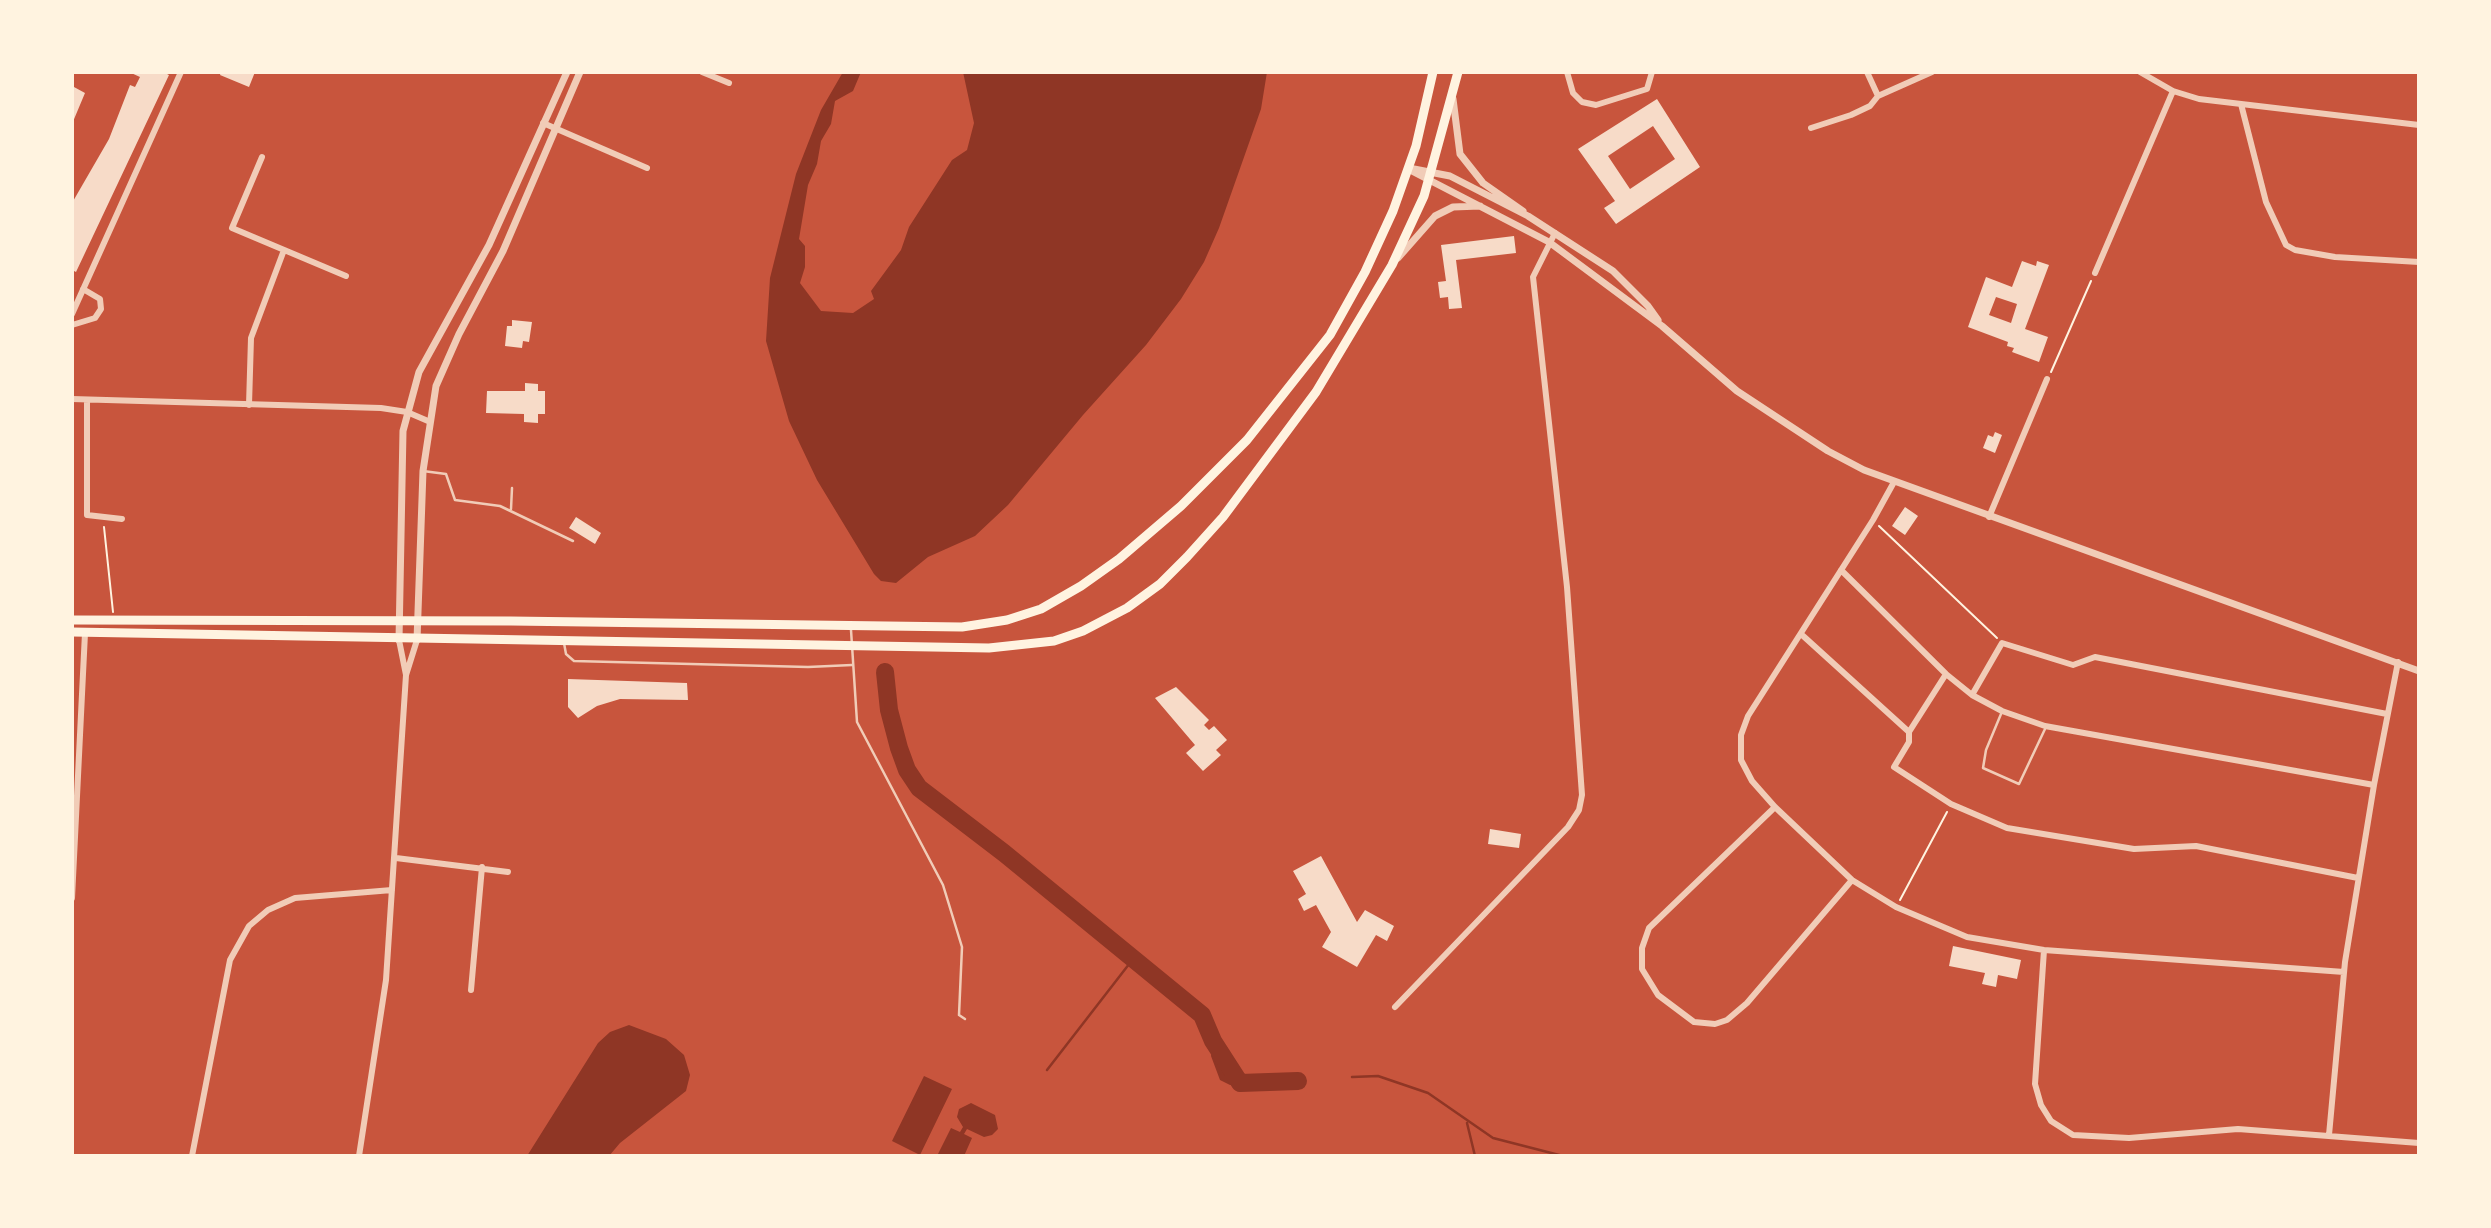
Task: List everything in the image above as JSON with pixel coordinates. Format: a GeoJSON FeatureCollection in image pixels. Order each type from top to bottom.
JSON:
{"type":"FeatureCollection","features":[{"type":"Feature","properties":{"kind":"main road"},"geometry":{"type":"LineString","coordinates":[[72,620],[962,627],[1007,620],[1041,609],[1081,586],[1153,530],[1247,440],[1330,335],[1366,272],[1408,169],[1433,72]]}},
{"type":"Feature","properties":{"kind":"main road"},"geometry":{"type":"LineString","coordinates":[[72,632],[399,640],[563,640],[989,648],[1054,641],[1083,631],[1127,608],[1160,584],[1223,517],[1316,392],[1392,265],[1431,176],[1458,72]]}},
{"type":"Feature","properties":{"kind":"street"},"geometry":{"type":"LineString","coordinates":[[72,314],[181,72]]}},
{"type":"Feature","properties":{"kind":"street"},"geometry":{"type":"LineString","coordinates":[[559,86],[561,72]]}},
{"type":"Feature","properties":{"kind":"street"},"geometry":{"type":"LineString","coordinates":[[359,1156],[386,980],[396,858],[406,674],[398,622],[403,431],[419,372],[489,245],[567,72]]}},
{"type":"Feature","properties":{"kind":"street"},"geometry":{"type":"LineString","coordinates":[[406,674],[417,640],[419,622],[423,471],[428,421],[436,386],[459,334],[503,251],[580,72]]}},
{"type":"Feature","properties":{"kind":"street"},"geometry":{"type":"LineString","coordinates":[[702,72],[729,83]]}},
{"type":"Feature","properties":{"kind":"street"},"geometry":{"type":"LineString","coordinates":[[1567,72],[1573,93],[1582,102],[1595,105],[1647,89],[1652,72]]}},
{"type":"Feature","properties":{"kind":"street"},"geometry":{"type":"LineString","coordinates":[[1867,72],[1878,96]]}},
{"type":"Feature","properties":{"kind":"street"},"geometry":{"type":"LineString","coordinates":[[1811,128],[1852,116],[1870,106],[1878,96],[1932,72]]}},
{"type":"Feature","properties":{"kind":"street"},"geometry":{"type":"LineString","coordinates":[[2140,72],[2173,91],[2199,99],[2419,125]]}},
{"type":"Feature","properties":{"kind":"street"},"geometry":{"type":"LineString","coordinates":[[2095,273],[2173,91]]}},
{"type":"Feature","properties":{"kind":"street"},"geometry":{"type":"LineString","coordinates":[[1453,99],[1460,154],[1483,183],[1505,195],[1528,216]]}},
{"type":"Feature","properties":{"kind":"street"},"geometry":{"type":"LineString","coordinates":[[2241,104],[2266,202],[2286,245],[2295,250],[2334,257],[2419,262]]}},
{"type":"Feature","properties":{"kind":"street"},"geometry":{"type":"LineString","coordinates":[[543,123],[648,169]]}},
{"type":"Feature","properties":{"kind":"street"},"geometry":{"type":"LineString","coordinates":[[262,157],[232,228],[346,276]]}},
{"type":"Feature","properties":{"kind":"street"},"geometry":{"type":"LineString","coordinates":[[1408,169],[1431,176],[1549,242],[1662,326],[1737,391],[1828,451],[1894,482],[2419,671]]}},
{"type":"Feature","properties":{"kind":"street"},"geometry":{"type":"LineString","coordinates":[[1431,176],[1450,176],[1555,233],[1613,271],[1648,306],[1662,326]]}},
{"type":"Feature","properties":{"kind":"street"},"geometry":{"type":"LineString","coordinates":[[1392,265],[1435,216],[1453,207],[1484,206]]}},
{"type":"Feature","properties":{"kind":"street"},"geometry":{"type":"LineString","coordinates":[[1395,1007],[1568,827],[1579,810],[1582,794],[1567,587],[1533,277],[1555,233]]}},
{"type":"Feature","properties":{"kind":"street"},"geometry":{"type":"LineString","coordinates":[[249,405],[251,338],[284,250]]}},
{"type":"Feature","properties":{"kind":"street"},"geometry":{"type":"LineString","coordinates":[[72,325],[95,318],[101,309],[100,299],[83,289]]}},
{"type":"Feature","properties":{"kind":"street"},"geometry":{"type":"LineString","coordinates":[[1989,517],[2047,379]]}},
{"type":"Feature","properties":{"kind":"street"},"geometry":{"type":"LineString","coordinates":[[72,399],[381,408],[407,412],[428,421]]}},
{"type":"Feature","properties":{"kind":"street"},"geometry":{"type":"LineString","coordinates":[[86,400],[87,515],[122,519]]}},
{"type":"Feature","properties":{"kind":"street"},"geometry":{"type":"LineString","coordinates":[[1894,482],[1842,570],[1748,716],[1741,735],[1741,760],[1752,780],[1774,807],[1852,880],[1896,907],[1967,937],[2044,950],[2344,972]]}},
{"type":"Feature","properties":{"kind":"street"},"geometry":{"type":"LineString","coordinates":[[1842,570],[1946,674],[1972,695],[2002,710],[2045,726],[2374,785]]}},
{"type":"Feature","properties":{"kind":"street"},"geometry":{"type":"LineString","coordinates":[[72,898],[85,633]]}},
{"type":"Feature","properties":{"kind":"street"},"geometry":{"type":"LineString","coordinates":[[1801,634],[1909,732]]}},
{"type":"Feature","properties":{"kind":"street"},"geometry":{"type":"LineString","coordinates":[[1972,695],[2002,643],[2073,665],[2095,657],[2387,714]]}},
{"type":"Feature","properties":{"kind":"street"},"geometry":{"type":"LineString","coordinates":[[2329,1135],[2344,972],[2374,785],[2398,663]]}},
{"type":"Feature","properties":{"kind":"street"},"geometry":{"type":"LineString","coordinates":[[1946,674],[1909,732],[1909,742],[1894,767],[1951,804],[2007,828],[2134,849],[2196,846],[2358,878]]}},
{"type":"Feature","properties":{"kind":"street"},"geometry":{"type":"LineString","coordinates":[[1774,807],[1649,928],[1642,948],[1642,969],[1658,995],[1694,1022],[1716,1024],[1727,1020],[1747,1003],[1852,880]]}},
{"type":"Feature","properties":{"kind":"street"},"geometry":{"type":"LineString","coordinates":[[396,858],[509,872]]}},
{"type":"Feature","properties":{"kind":"street"},"geometry":{"type":"LineString","coordinates":[[471,990],[482,867]]}},
{"type":"Feature","properties":{"kind":"street"},"geometry":{"type":"LineString","coordinates":[[192,1156],[230,960],[249,926],[268,910],[295,898],[392,890]]}},
{"type":"Feature","properties":{"kind":"street"},"geometry":{"type":"LineString","coordinates":[[2044,950],[2035,1084],[2040,1105],[2051,1121],[2063,1130],[2087,1138],[2238,1129],[2419,1143]]}},
{"type":"Feature","properties":{"kind":"lane"},"geometry":{"type":"LineString","coordinates":[[423,471],[446,474],[455,500],[511,510],[573,541]]}},
{"type":"Feature","properties":{"kind":"lane"},"geometry":{"type":"LineString","coordinates":[[511,510],[512,488]]}},
{"type":"Feature","properties":{"kind":"lane"},"geometry":{"type":"LineString","coordinates":[[851,626],[857,722],[943,885],[962,947],[959,1015],[965,1019]]}},
{"type":"Feature","properties":{"kind":"lane"},"geometry":{"type":"LineString","coordinates":[[563,640],[566,654],[574,661],[808,667],[852,665]]}},
{"type":"Feature","properties":{"kind":"lane"},"geometry":{"type":"LineString","coordinates":[[2002,710],[1986,750],[1983,768],[2020,784],[2045,726]]}},
{"type":"Feature","properties":{"kind":"path"},"geometry":{"type":"LineString","coordinates":[[2047,379],[2095,273]]}},
{"type":"Feature","properties":{"kind":"path"},"geometry":{"type":"LineString","coordinates":[[103,516],[113,613]]}},
{"type":"Feature","properties":{"kind":"path"},"geometry":{"type":"LineString","coordinates":[[1873,520],[2002,643]]}},
{"type":"Feature","properties":{"kind":"path"},"geometry":{"type":"LineString","coordinates":[[1896,907],[1951,804]]}},
{"type":"Feature","properties":{"kind":"shaded area"},"geometry":{"type":"Polygon","coordinates":[[[843,72],[861,72],[853,91],[835,101],[831,124],[821,141],[817,164],[808,185],[799,239],[805,246],[805,267],[800,283],[821,311],[853,313],[874,299],[871,291],[901,250],[909,227],[952,160],[967,150],[974,123],[963,72],[1267,72],[1261,109],[1219,228],[1204,262],[1181,299],[1146,345],[1008,505],[975,536],[928,557],[896,583],[881,581],[874,574],[817,480],[789,421],[766,341],[770,278],[796,174],[821,110],[843,72]]]}},
{"type":"Feature","properties":{"kind":"shaded area"},"geometry":{"type":"Polygon","coordinates":[[[629,1025],[666,1039],[684,1055],[690,1075],[686,1091],[620,1143],[609,1156],[527,1156],[598,1043],[610,1032],[629,1025]]]}},
{"type":"Feature","properties":{"kind":"shaded area"},"geometry":{"type":"Polygon","coordinates":[[[1213,1041],[1227,1047],[1240,1083],[1230,1085],[1220,1080],[1211,1056],[1213,1041]]]}},
{"type":"Feature","properties":{"kind":"shaded area"},"geometry":{"type":"Polygon","coordinates":[[[924,1076],[952,1089],[920,1155],[892,1141],[924,1076]]]}},
{"type":"Feature","properties":{"kind":"shaded area"},"geometry":{"type":"Polygon","coordinates":[[[971,1103],[995,1115],[998,1129],[992,1135],[984,1137],[967,1129],[964,1134],[972,1138],[964,1156],[937,1156],[951,1128],[960,1132],[963,1127],[957,1117],[959,1109],[971,1103]]]}},
{"type":"Feature","properties":{"kind":"building"},"geometry":{"type":"Polygon","coordinates":[[[129,72],[163,72],[169,75],[76,272],[72,270],[72,203],[109,139],[130,85],[135,87],[140,77],[129,72]]]}},
{"type":"Feature","properties":{"kind":"building"},"geometry":{"type":"Polygon","coordinates":[[[221,72],[255,72],[249,87],[220,75],[221,72]]]}},
{"type":"Feature","properties":{"kind":"building"},"geometry":{"type":"Polygon","coordinates":[[[72,78],[74,87],[85,93],[72,124],[72,78]]]}},
{"type":"Feature","properties":{"kind":"building"},"geometry":{"type":"Polygon","coordinates":[[[1657,99],[1700,167],[1616,224],[1604,208],[1615,201],[1578,149],[1657,99]],[[1653,126],[1608,156],[1630,189],[1675,159],[1653,126]]]}},
{"type":"Feature","properties":{"kind":"building"},"geometry":{"type":"Polygon","coordinates":[[[1514,236],[1516,253],[1456,260],[1462,308],[1449,309],[1448,297],[1440,298],[1438,282],[1446,281],[1441,245],[1514,236]]]}},
{"type":"Feature","properties":{"kind":"building"},"geometry":{"type":"Polygon","coordinates":[[[2022,261],[2036,266],[2037,261],[2049,265],[2025,329],[2048,337],[2039,362],[2012,352],[2014,348],[2007,346],[2008,342],[1968,327],[1986,277],[2012,287],[2022,261]],[[1996,297],[1989,315],[2011,323],[2017,304],[1996,297]]]}},
{"type":"Feature","properties":{"kind":"building"},"geometry":{"type":"Polygon","coordinates":[[[512,320],[532,322],[529,342],[523,341],[522,348],[505,346],[507,326],[512,326],[512,320]]]}},
{"type":"Feature","properties":{"kind":"building"},"geometry":{"type":"Polygon","coordinates":[[[525,383],[538,384],[538,391],[545,391],[545,414],[538,414],[538,423],[524,422],[524,414],[486,413],[487,391],[525,391],[525,383]]]}},
{"type":"Feature","properties":{"kind":"building"},"geometry":{"type":"Polygon","coordinates":[[[1995,432],[2002,435],[1995,453],[1983,448],[1988,435],[1993,437],[1995,432]]]}},
{"type":"Feature","properties":{"kind":"building"},"geometry":{"type":"Polygon","coordinates":[[[1905,507],[1918,516],[1905,535],[1892,526],[1905,507]]]}},
{"type":"Feature","properties":{"kind":"building"},"geometry":{"type":"Polygon","coordinates":[[[576,517],[601,533],[595,544],[569,528],[576,517]]]}},
{"type":"Feature","properties":{"kind":"building"},"geometry":{"type":"Polygon","coordinates":[[[568,679],[687,683],[688,700],[620,699],[597,706],[578,718],[568,707],[568,679]]]}},
{"type":"Feature","properties":{"kind":"building"},"geometry":{"type":"Polygon","coordinates":[[[1176,687],[1209,720],[1204,725],[1209,730],[1214,726],[1227,740],[1216,750],[1221,755],[1203,771],[1186,753],[1195,745],[1155,698],[1176,687]]]}},
{"type":"Feature","properties":{"kind":"building"},"geometry":{"type":"Polygon","coordinates":[[[1490,829],[1521,834],[1519,848],[1488,844],[1490,829]]]}},
{"type":"Feature","properties":{"kind":"building"},"geometry":{"type":"Polygon","coordinates":[[[1321,856],[1357,922],[1365,910],[1394,926],[1387,941],[1376,935],[1357,967],[1322,947],[1331,932],[1316,905],[1304,911],[1298,899],[1306,894],[1293,871],[1321,856]]]}},
{"type":"Feature","properties":{"kind":"building"},"geometry":{"type":"Polygon","coordinates":[[[1953,946],[2021,960],[2017,979],[1998,975],[1996,987],[1982,984],[1985,973],[1949,966],[1953,946]]]}},
{"type":"Feature","properties":{"kind":"waterway"},"geometry":{"type":"LineString","coordinates":[[885,672],[889,710],[899,748],[907,770],[919,788],[1004,853],[1202,1015],[1213,1041],[1240,1083],[1298,1081]]}},
{"type":"Feature","properties":{"kind":"waterway"},"geometry":{"type":"LineString","coordinates":[[1047,1070],[1133,959]]}},
{"type":"Feature","properties":{"kind":"waterway"},"geometry":{"type":"LineString","coordinates":[[1352,1077],[1378,1076],[1428,1093],[1493,1138],[1563,1156]]}},
{"type":"Feature","properties":{"kind":"waterway"},"geometry":{"type":"LineString","coordinates":[[1467,1123],[1475,1156]]}}]}
